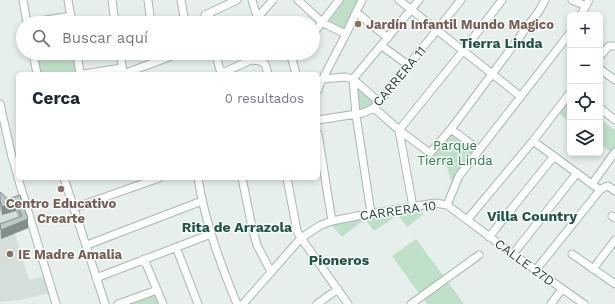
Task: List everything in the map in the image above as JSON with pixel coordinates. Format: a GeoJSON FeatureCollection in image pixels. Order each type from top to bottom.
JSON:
{"type":"FeatureCollection","features":[{"type":"Feature","properties":{"kind":"street"},"geometry":{"type":"LineString","coordinates":[[23,0],[26,16]]}},
{"type":"Feature","properties":{"kind":"street"},"geometry":{"type":"LineString","coordinates":[[68,0],[70,16]]}},
{"type":"Feature","properties":{"kind":"street"},"geometry":{"type":"LineString","coordinates":[[112,0],[114,16]]}},
{"type":"Feature","properties":{"kind":"street"},"geometry":{"type":"LineString","coordinates":[[148,0],[150,16]]}},
{"type":"Feature","properties":{"kind":"street"},"geometry":{"type":"LineString","coordinates":[[182,0],[184,16]]}},
{"type":"Feature","properties":{"kind":"street"},"geometry":{"type":"LineString","coordinates":[[206,16],[204,15],[237,0]]}},
{"type":"Feature","properties":{"kind":"street"},"geometry":{"type":"LineString","coordinates":[[252,0],[257,16]]}},
{"type":"Feature","properties":{"kind":"street"},"geometry":{"type":"LineString","coordinates":[[261,16],[273,0]]}},
{"type":"Feature","properties":{"kind":"street"},"geometry":{"type":"LineString","coordinates":[[298,0],[315,16]]}},
{"type":"Feature","properties":{"kind":"street"},"geometry":{"type":"LineString","coordinates":[[320,26],[339,0]]}},
{"type":"Feature","properties":{"kind":"street"},"geometry":{"type":"LineString","coordinates":[[320,83],[362,0]]}},
{"type":"Feature","properties":{"kind":"street"},"geometry":{"type":"LineString","coordinates":[[399,0],[520,96]]}},
{"type":"Feature","properties":{"kind":"street"},"geometry":{"type":"LineString","coordinates":[[371,213],[356,115],[353,79],[419,0]]}},
{"type":"Feature","properties":{"kind":"street","name":"CARRERA 11"},"geometry":{"type":"LineString","coordinates":[[320,120],[356,115],[363,113],[376,105],[460,0]]}},
{"type":"Feature","properties":{"kind":"street"},"geometry":{"type":"LineString","coordinates":[[399,130],[502,0]]}},
{"type":"Feature","properties":{"kind":"street"},"geometry":{"type":"LineString","coordinates":[[320,85],[345,78],[353,79],[399,130],[430,153],[492,74],[539,11],[545,0]]}},
{"type":"Feature","properties":{"kind":"street"},"geometry":{"type":"LineString","coordinates":[[572,0],[587,3],[582,12]]}},
{"type":"Feature","properties":{"kind":"street"},"geometry":{"type":"LineString","coordinates":[[356,12],[388,38]]}},
{"type":"Feature","properties":{"kind":"street"},"geometry":{"type":"LineString","coordinates":[[320,20],[346,34]]}},
{"type":"Feature","properties":{"kind":"street","name":"CARRERA 10"},"geometry":{"type":"LineString","coordinates":[[243,304],[301,238],[321,225],[332,221],[371,213],[435,203],[447,205],[459,176],[567,37]]}},
{"type":"Feature","properties":{"kind":"street"},"geometry":{"type":"LineString","coordinates":[[382,46],[408,65]]}},
{"type":"Feature","properties":{"kind":"street"},"geometry":{"type":"LineString","coordinates":[[603,54],[612,46]]}},
{"type":"Feature","properties":{"kind":"street"},"geometry":{"type":"LineString","coordinates":[[34,60],[37,72]]}},
{"type":"Feature","properties":{"kind":"street"},"geometry":{"type":"LineString","coordinates":[[79,60],[82,72]]}},
{"type":"Feature","properties":{"kind":"street"},"geometry":{"type":"LineString","coordinates":[[121,60],[123,72],[160,60]]}},
{"type":"Feature","properties":{"kind":"street"},"geometry":{"type":"LineString","coordinates":[[217,60],[220,72]]}},
{"type":"Feature","properties":{"kind":"street"},"geometry":{"type":"LineString","coordinates":[[225,72],[251,60],[260,61],[265,64],[267,72]]}},
{"type":"Feature","properties":{"kind":"street"},"geometry":{"type":"LineString","coordinates":[[292,60],[295,72]]}},
{"type":"Feature","properties":{"kind":"street"},"geometry":{"type":"LineString","coordinates":[[603,70],[615,80]]}},
{"type":"Feature","properties":{"kind":"street"},"geometry":{"type":"LineString","coordinates":[[466,220],[533,141],[567,97]]}},
{"type":"Feature","properties":{"kind":"street"},"geometry":{"type":"LineString","coordinates":[[0,104],[15,156]]}},
{"type":"Feature","properties":{"kind":"street"},"geometry":{"type":"LineString","coordinates":[[603,110],[615,120]]}},
{"type":"Feature","properties":{"kind":"street"},"geometry":{"type":"LineString","coordinates":[[451,128],[479,150]]}},
{"type":"Feature","properties":{"kind":"street"},"geometry":{"type":"LineString","coordinates":[[399,130],[414,207]]}},
{"type":"Feature","properties":{"kind":"street"},"geometry":{"type":"LineString","coordinates":[[533,141],[600,190]]}},
{"type":"Feature","properties":{"kind":"street"},"geometry":{"type":"LineString","coordinates":[[320,146],[332,221]]}},
{"type":"Feature","properties":{"kind":"street"},"geometry":{"type":"LineString","coordinates":[[592,184],[615,152]]}},
{"type":"Feature","properties":{"kind":"street"},"geometry":{"type":"LineString","coordinates":[[489,237],[554,156]]}},
{"type":"Feature","properties":{"kind":"street"},"geometry":{"type":"LineString","coordinates":[[513,254],[577,173]]}},
{"type":"Feature","properties":{"kind":"street"},"geometry":{"type":"LineString","coordinates":[[19,180],[56,304]]}},
{"type":"Feature","properties":{"kind":"street"},"geometry":{"type":"LineString","coordinates":[[65,180],[105,304]]}},
{"type":"Feature","properties":{"kind":"street"},"geometry":{"type":"LineString","coordinates":[[74,208],[153,180]]}},
{"type":"Feature","properties":{"kind":"street"},"geometry":{"type":"LineString","coordinates":[[198,180],[202,201],[211,234],[223,270],[237,304]]}},
{"type":"Feature","properties":{"kind":"street"},"geometry":{"type":"LineString","coordinates":[[242,180],[257,245],[271,272]]}},
{"type":"Feature","properties":{"kind":"street"},"geometry":{"type":"LineString","coordinates":[[287,180],[295,223],[301,238],[348,304]]}},
{"type":"Feature","properties":{"kind":"street"},"geometry":{"type":"LineString","coordinates":[[535,270],[600,190],[608,186],[615,191]]}},
{"type":"Feature","properties":{"kind":"street"},"geometry":{"type":"LineString","coordinates":[[87,245],[202,201]]}},
{"type":"Feature","properties":{"kind":"street","name":"CALLE 27D"},"geometry":{"type":"LineString","coordinates":[[447,205],[489,237],[584,304]]}},
{"type":"Feature","properties":{"kind":"street"},"geometry":{"type":"LineString","coordinates":[[96,278],[211,234]]}},
{"type":"Feature","properties":{"kind":"street"},"geometry":{"type":"LineString","coordinates":[[593,269],[615,240]]}},
{"type":"Feature","properties":{"kind":"street"},"geometry":{"type":"LineString","coordinates":[[176,247],[198,304]]}},
{"type":"Feature","properties":{"kind":"street"},"geometry":{"type":"LineString","coordinates":[[572,254],[615,284]]}},
{"type":"Feature","properties":{"kind":"street"},"geometry":{"type":"LineString","coordinates":[[411,304],[479,255]]}},
{"type":"Feature","properties":{"kind":"street"},"geometry":{"type":"LineString","coordinates":[[144,259],[163,304]]}},
{"type":"Feature","properties":{"kind":"street"},"geometry":{"type":"LineString","coordinates":[[317,304],[338,289]]}},
{"type":"Feature","properties":{"kind":"street"},"geometry":{"type":"LineString","coordinates":[[551,304],[562,289]]}},
{"type":"Feature","properties":{"kind":"street"},"geometry":{"type":"LineString","coordinates":[[118,304],[157,290]]}},
{"type":"Feature","properties":{"kind":"shaded area","name":"IE Madre Amalia"},"geometry":{"type":"Polygon","coordinates":[[[0,199],[22,202],[30,227],[14,231],[29,280],[44,276],[49,293],[20,300],[0,302],[0,199]]]}},
{"type":"Feature","properties":{"kind":"green space"},"geometry":{"type":"Polygon","coordinates":[[[339,0],[362,0],[346,34],[323,23],[339,0]]]}},
{"type":"Feature","properties":{"kind":"green space"},"geometry":{"type":"Polygon","coordinates":[[[34,60],[78,60],[80,72],[37,72],[34,60]]]}},
{"type":"Feature","properties":{"kind":"green space"},"geometry":{"type":"Polygon","coordinates":[[[353,79],[379,102],[357,114],[353,79]]]}},
{"type":"Feature","properties":{"kind":"green space"},"geometry":{"type":"Polygon","coordinates":[[[567,100],[567,120],[556,111],[567,100]]]}},
{"type":"Feature","properties":{"kind":"green space"},"geometry":{"type":"Polygon","coordinates":[[[603,121],[615,130],[615,152],[613,154],[603,146],[603,121]]]}},
{"type":"Feature","properties":{"kind":"green space","name":"Parque Tierra Linda"},"geometry":{"type":"Polygon","coordinates":[[[451,129],[479,150],[454,190],[447,167],[430,153],[451,129]]]}},
{"type":"Feature","properties":{"kind":"green space"},"geometry":{"type":"Polygon","coordinates":[[[421,205],[423,215],[407,227],[398,215],[374,231],[365,219],[342,237],[329,222],[421,205]]]}},
{"type":"Feature","properties":{"kind":"green space"},"geometry":{"type":"Polygon","coordinates":[[[416,239],[464,304],[427,304],[392,256],[416,239]]]}},
{"type":"Feature","properties":{"kind":"green space"},"geometry":{"type":"Polygon","coordinates":[[[157,290],[163,304],[118,304],[157,290]]]}},
{"type":"Feature","properties":{"kind":"building"},"geometry":{"type":"Polygon","coordinates":[[[0,192],[8,199],[20,195],[28,219],[1,230],[0,224],[22,216],[16,202],[2,207],[0,192]]]}},
{"type":"Feature","properties":{"kind":"place","name":"Jardín Infantil Mundo Magico"},"geometry":{"type":"Point","coordinates":[358,24]}},
{"type":"Feature","properties":{"kind":"place","name":"Centro Educativo Crearte"},"geometry":{"type":"Point","coordinates":[61,189]}},
{"type":"Feature","properties":{"kind":"place","name":"IE Madre Amalia"},"geometry":{"type":"Point","coordinates":[10,254]}},
{"type":"Feature","properties":{"kind":"district","name":"Tierra Linda"},"geometry":{"type":"Point","coordinates":[501,43]}},
{"type":"Feature","properties":{"kind":"district","name":"Villa Country"},"geometry":{"type":"Point","coordinates":[532,216]}},
{"type":"Feature","properties":{"kind":"district","name":"Rita de Arrazola"},"geometry":{"type":"Point","coordinates":[237,227]}},
{"type":"Feature","properties":{"kind":"district","name":"Pioneros"},"geometry":{"type":"Point","coordinates":[339,260]}}]}
